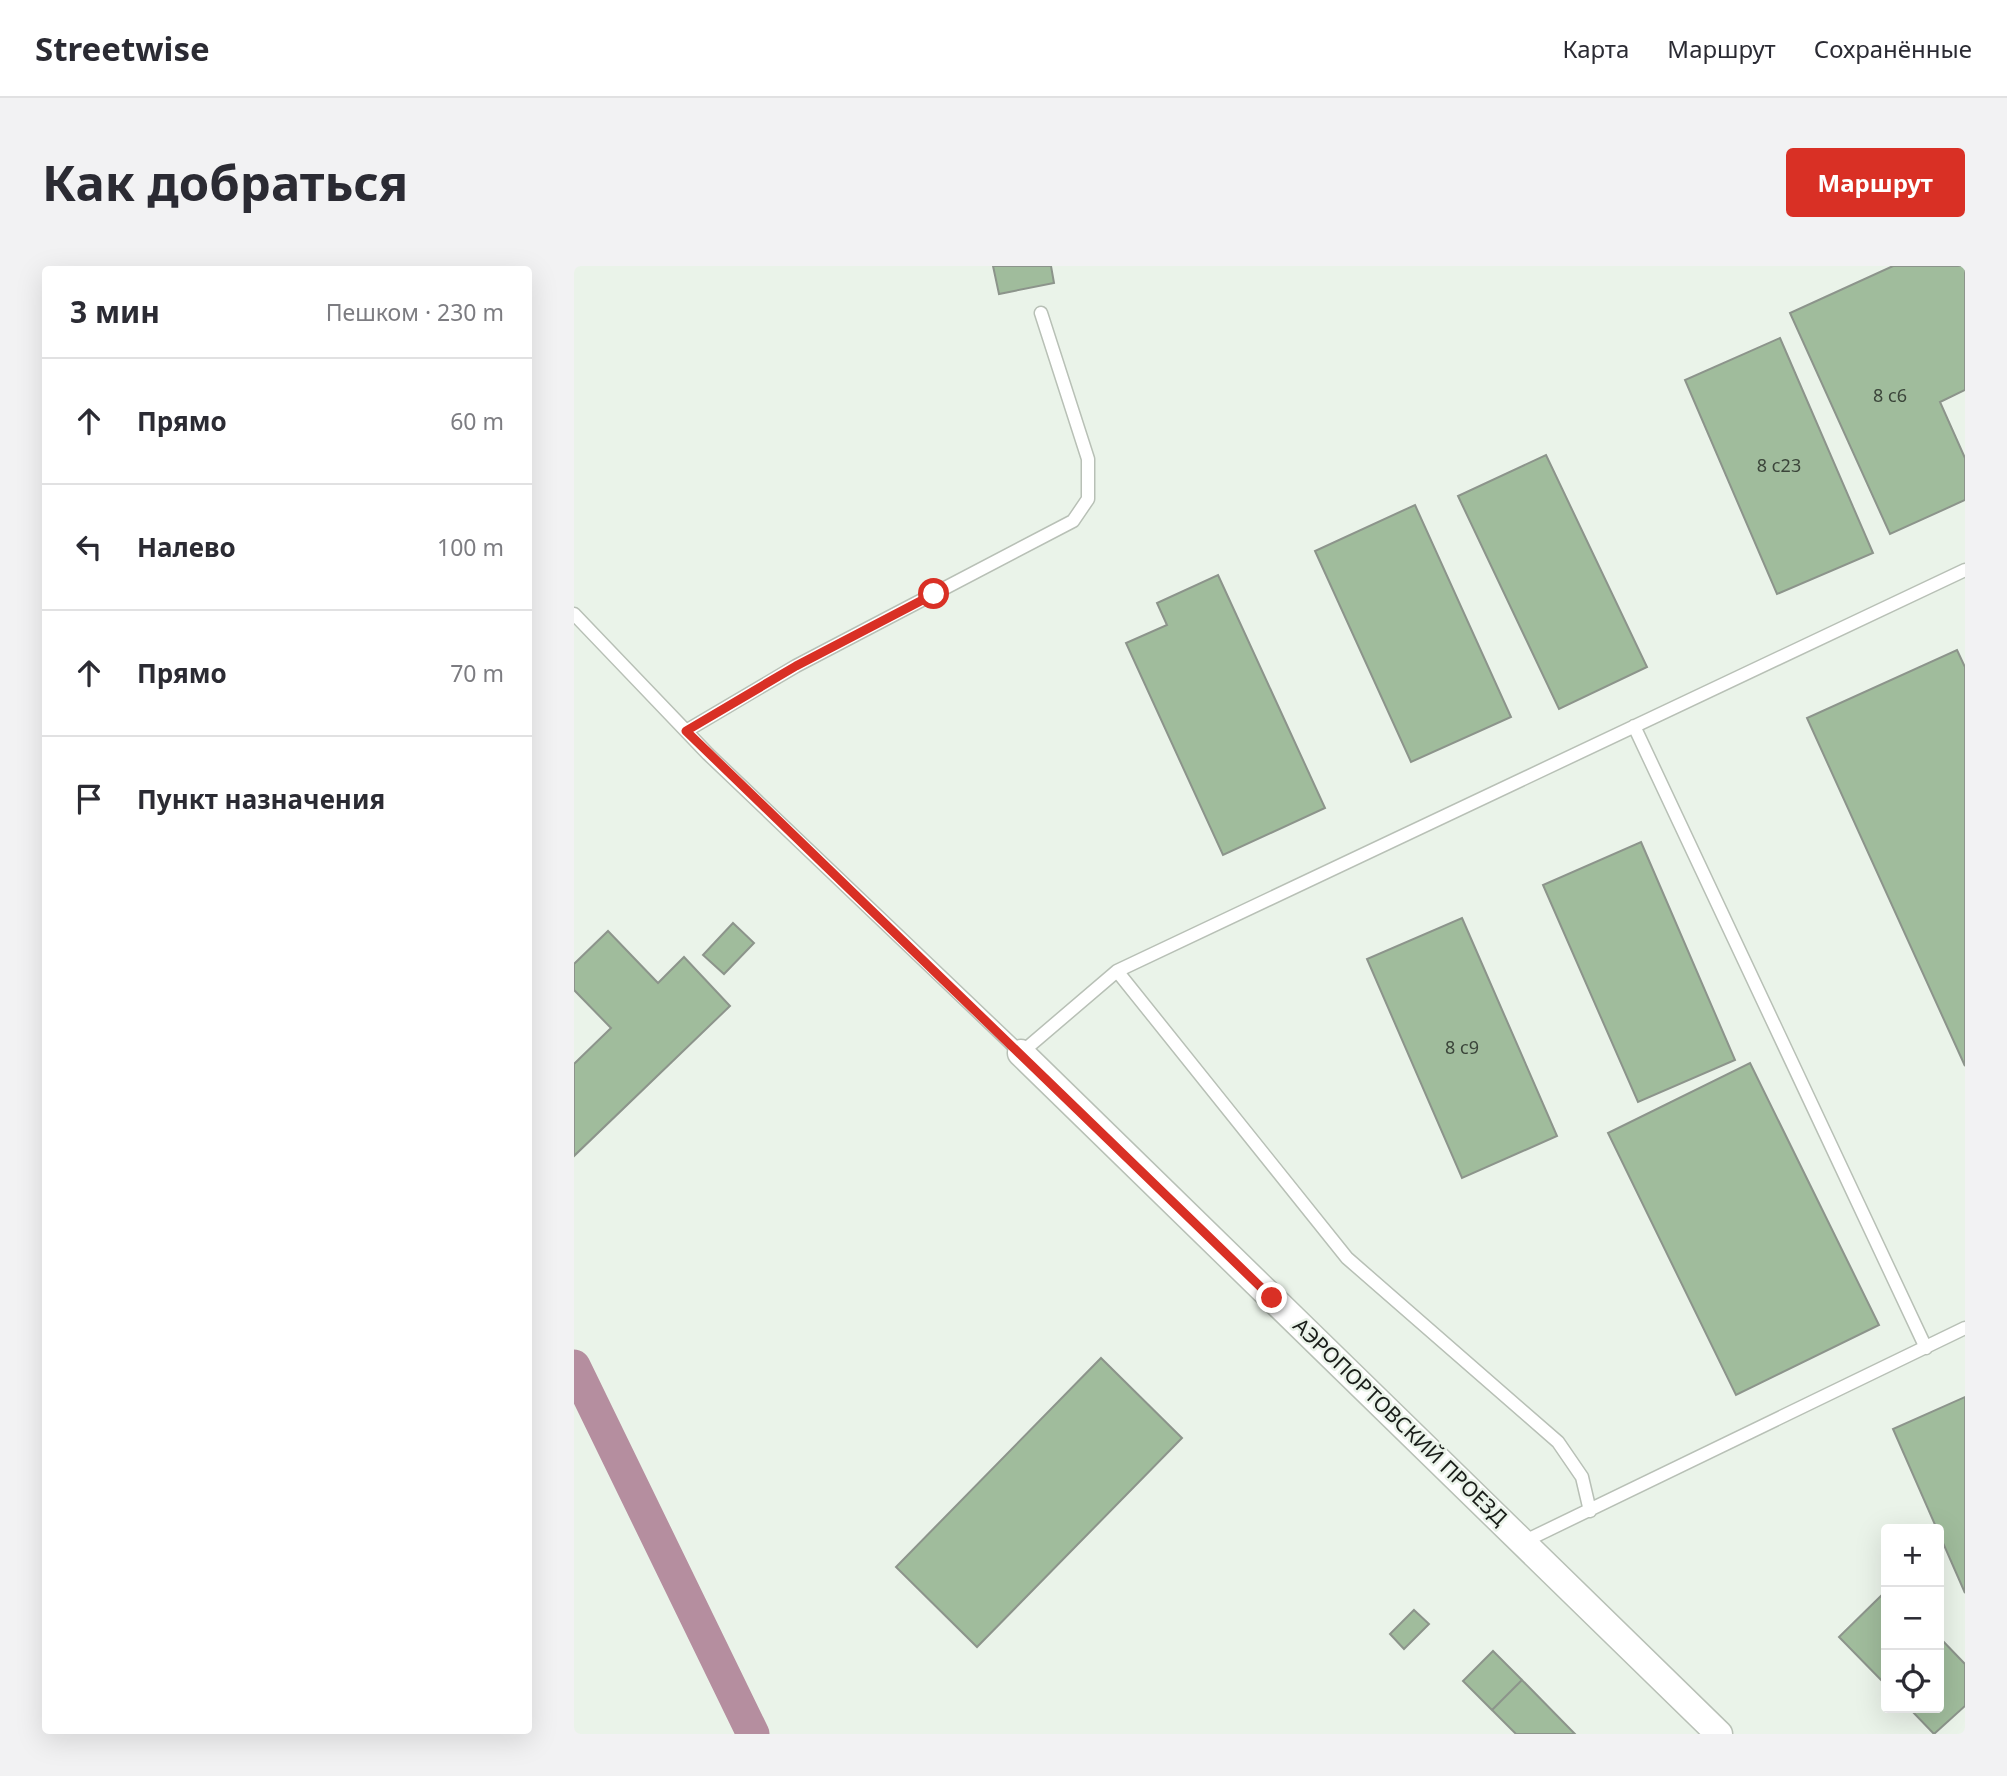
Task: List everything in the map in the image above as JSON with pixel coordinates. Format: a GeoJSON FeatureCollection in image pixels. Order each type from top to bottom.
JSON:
{"type":"FeatureCollection","features":[{"type":"Feature","properties":{"kind":"street","name":"АЭРОПОРТОВСКИЙ ПРОЕЗД"},"geometry":{"type":"LineString","coordinates":[[1020,1053],[1719,1734]]}},
{"type":"Feature","properties":{"kind":"lane"},"geometry":{"type":"LineString","coordinates":[[686,731],[796,666],[1073,521],[1088,499],[1088,459],[1041,313]]}},
{"type":"Feature","properties":{"kind":"lane"},"geometry":{"type":"LineString","coordinates":[[574,614],[686,731],[1020,1053],[1117,971],[1965,570]]}},
{"type":"Feature","properties":{"kind":"lane"},"geometry":{"type":"LineString","coordinates":[[1634,726],[1926,1348]]}},
{"type":"Feature","properties":{"kind":"lane"},"geometry":{"type":"LineString","coordinates":[[1117,971],[1347,1258],[1558,1442],[1582,1476],[1590,1511]]}},
{"type":"Feature","properties":{"kind":"lane"},"geometry":{"type":"LineString","coordinates":[[1523,1542],[1965,1328]]}},
{"type":"Feature","properties":{"kind":"building"},"geometry":{"type":"Polygon","coordinates":[[[993,266],[1051,266],[1054,283],[999,294],[993,266]]]}},
{"type":"Feature","properties":{"kind":"building"},"geometry":{"type":"Polygon","coordinates":[[[1893,266],[1965,266],[1965,390],[1940,402],[1965,458],[1965,500],[1890,534],[1790,313],[1893,266]]]}},
{"type":"Feature","properties":{"kind":"building"},"geometry":{"type":"Polygon","coordinates":[[[1780,338],[1873,553],[1777,594],[1685,380],[1780,338]]]}},
{"type":"Feature","properties":{"kind":"building"},"geometry":{"type":"Polygon","coordinates":[[[1546,455],[1647,667],[1559,709],[1458,496],[1546,455]]]}},
{"type":"Feature","properties":{"kind":"building"},"geometry":{"type":"Polygon","coordinates":[[[1415,505],[1511,717],[1411,762],[1315,551],[1415,505]]]}},
{"type":"Feature","properties":{"kind":"building"},"geometry":{"type":"Polygon","coordinates":[[[1218,575],[1325,808],[1223,855],[1126,643],[1167,625],[1157,603],[1218,575]]]}},
{"type":"Feature","properties":{"kind":"building"},"geometry":{"type":"Polygon","coordinates":[[[1957,650],[1965,667],[1965,1066],[1807,718],[1957,650]]]}},
{"type":"Feature","properties":{"kind":"building"},"geometry":{"type":"Polygon","coordinates":[[[1641,842],[1735,1060],[1638,1102],[1543,885],[1641,842]]]}},
{"type":"Feature","properties":{"kind":"building"},"geometry":{"type":"Polygon","coordinates":[[[1462,918],[1557,1136],[1462,1178],[1367,959],[1462,918]]]}},
{"type":"Feature","properties":{"kind":"building"},"geometry":{"type":"Polygon","coordinates":[[[733,923],[754,943],[724,974],[703,955],[733,923]]]}},
{"type":"Feature","properties":{"kind":"building"},"geometry":{"type":"Polygon","coordinates":[[[608,931],[658,983],[684,957],[730,1006],[574,1156],[574,1064],[611,1028],[574,990],[574,964],[608,931]]]}},
{"type":"Feature","properties":{"kind":"building"},"geometry":{"type":"Polygon","coordinates":[[[1750,1063],[1879,1325],[1736,1395],[1608,1133],[1750,1063]]]}},
{"type":"Feature","properties":{"kind":"building"},"geometry":{"type":"Polygon","coordinates":[[[1101,1358],[1182,1438],[977,1647],[896,1567],[1101,1358]]]}},
{"type":"Feature","properties":{"kind":"building"},"geometry":{"type":"Polygon","coordinates":[[[1965,1397],[1965,1593],[1944,1545],[1944,1524],[1935,1524],[1893,1429],[1965,1397]]]}},
{"type":"Feature","properties":{"kind":"building"},"geometry":{"type":"Polygon","coordinates":[[[1881,1596],[1881,1680],[1839,1637],[1881,1596]]]}},
{"type":"Feature","properties":{"kind":"building"},"geometry":{"type":"Polygon","coordinates":[[[1414,1610],[1429,1624],[1404,1649],[1390,1634],[1414,1610]]]}},
{"type":"Feature","properties":{"kind":"building"},"geometry":{"type":"Polygon","coordinates":[[[1944,1642],[1965,1664],[1965,1706],[1934,1734],[1914,1713],[1944,1713],[1944,1642]]]}},
{"type":"Feature","properties":{"kind":"building"},"geometry":{"type":"Polygon","coordinates":[[[1493,1651],[1522,1680],[1492,1710],[1463,1681],[1493,1651]]]}},
{"type":"Feature","properties":{"kind":"building"},"geometry":{"type":"Polygon","coordinates":[[[1522,1680],[1575,1734],[1516,1734],[1492,1710],[1522,1680]]]}},
{"type":"Feature","properties":{"kind":"waterway"},"geometry":{"type":"LineString","coordinates":[[574,1366],[753,1734]]}},
{"type":"Feature","properties":{"kind":"route"},"geometry":{"type":"LineString","coordinates":[[934,594],[796,666],[686,731],[1272,1298]]}}]}
